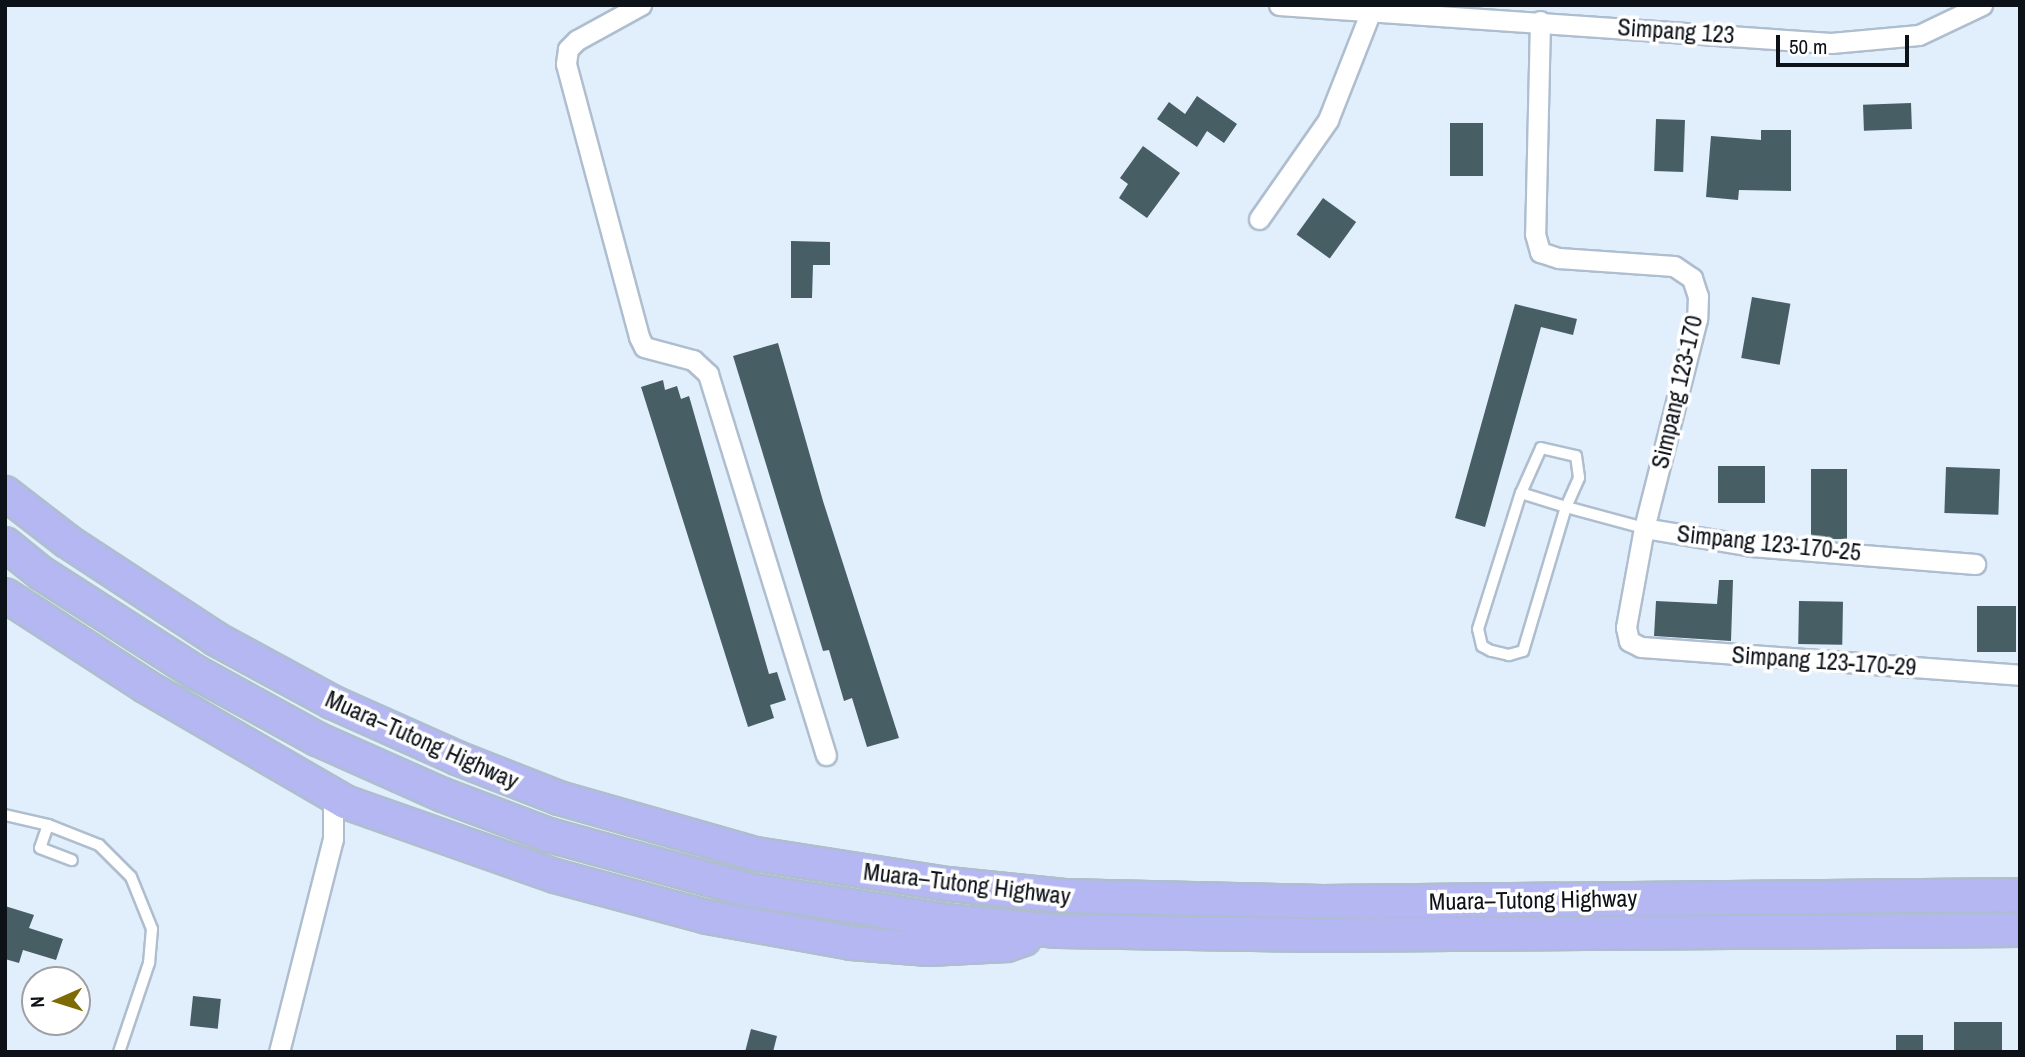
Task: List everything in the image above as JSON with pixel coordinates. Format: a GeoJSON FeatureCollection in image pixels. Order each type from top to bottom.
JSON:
{"type":"FeatureCollection","features":[{"type":"Feature","properties":{"kind":"highway","name":"Muara–Tutong Highway"},"geometry":{"type":"LineString","coordinates":[[5,493],[67,541],[216,639],[332,702],[457,758],[559,798],[756,854],[948,884],[1064,896],[1323,902],[2020,895]]}},
{"type":"Feature","properties":{"kind":"highway","name":"Muara–Tutong Highway"},"geometry":{"type":"LineString","coordinates":[[5,544],[41,573],[197,673],[317,739],[443,795],[549,835],[749,890],[946,921],[1048,930],[1331,935],[2020,930]]}},
{"type":"Feature","properties":{"kind":"highway"},"geometry":{"type":"LineString","coordinates":[[5,595],[145,686],[325,790],[367,809],[555,876],[707,917],[838,941],[929,949],[1007,945],[1048,930]]}},
{"type":"Feature","properties":{"kind":"street"},"geometry":{"type":"LineString","coordinates":[[641,5],[577,40],[568,49],[566,64],[639,338],[644,347],[693,360],[708,374],[826,755]]}},
{"type":"Feature","properties":{"kind":"street","name":"Simpang 123"},"geometry":{"type":"LineString","coordinates":[[1279,5],[1831,43],[1919,35],[1982,5]]}},
{"type":"Feature","properties":{"kind":"street"},"geometry":{"type":"LineString","coordinates":[[1259,219],[1328,120],[1371,11]]}},
{"type":"Feature","properties":{"kind":"street","name":"Simpang 123-170"},"geometry":{"type":"LineString","coordinates":[[1540,21],[1535,234],[1540,252],[1559,258],[1674,266],[1692,278],[1698,296],[1697,319],[1644,528],[1626,627],[1629,641]]}},
{"type":"Feature","properties":{"kind":"street","name":"Simpang 123-170-25"},"geometry":{"type":"LineString","coordinates":[[1644,528],[1751,546],[1975,564]]}},
{"type":"Feature","properties":{"kind":"street","name":"Simpang 123-170-29"},"geometry":{"type":"LineString","coordinates":[[1629,641],[1641,647],[2020,675]]}},
{"type":"Feature","properties":{"kind":"street"},"geometry":{"type":"LineString","coordinates":[[279,1052],[333,839],[334,806],[325,790]]}},
{"type":"Feature","properties":{"kind":"street"},"geometry":{"type":"LineString","coordinates":[[333,839],[367,809]]}},
{"type":"Feature","properties":{"kind":"lane"},"geometry":{"type":"LineString","coordinates":[[1562,449],[1576,456],[1580,467],[1523,651],[1509,655],[1482,646],[1478,629],[1521,493],[1537,451],[1562,449]]}},
{"type":"Feature","properties":{"kind":"lane","name":"Simpang 123-170-25"},"geometry":{"type":"LineString","coordinates":[[1521,493],[1644,528]]}},
{"type":"Feature","properties":{"kind":"lane"},"geometry":{"type":"LineString","coordinates":[[5,815],[48,825],[99,845],[131,877],[152,929],[149,963],[119,1052]]}},
{"type":"Feature","properties":{"kind":"lane"},"geometry":{"type":"LineString","coordinates":[[48,825],[40,848],[72,860]]}},
{"type":"Feature","properties":{"kind":"building"},"geometry":{"type":"Polygon","coordinates":[[[1197,96],[1237,124],[1224,143],[1207,131],[1197,147],[1157,119],[1169,102],[1185,114],[1197,96]]]}},
{"type":"Feature","properties":{"kind":"building"},"geometry":{"type":"Polygon","coordinates":[[[1911,103],[1912,129],[1864,131],[1863,105],[1911,103]]]}},
{"type":"Feature","properties":{"kind":"building"},"geometry":{"type":"Polygon","coordinates":[[[1656,119],[1685,120],[1683,172],[1654,171],[1656,119]]]}},
{"type":"Feature","properties":{"kind":"building"},"geometry":{"type":"Polygon","coordinates":[[[1450,123],[1483,123],[1483,176],[1450,176],[1450,123]]]}},
{"type":"Feature","properties":{"kind":"building"},"geometry":{"type":"Polygon","coordinates":[[[1761,130],[1791,130],[1791,191],[1739,190],[1738,200],[1706,197],[1711,136],[1761,140],[1761,130]]]}},
{"type":"Feature","properties":{"kind":"building"},"geometry":{"type":"Polygon","coordinates":[[[1143,146],[1180,173],[1147,218],[1119,198],[1128,184],[1120,178],[1143,146]]]}},
{"type":"Feature","properties":{"kind":"building"},"geometry":{"type":"Polygon","coordinates":[[[1323,198],[1356,222],[1330,259],[1297,234],[1323,198]]]}},
{"type":"Feature","properties":{"kind":"building"},"geometry":{"type":"Polygon","coordinates":[[[791,241],[830,242],[830,265],[813,265],[812,298],[791,298],[791,241]]]}},
{"type":"Feature","properties":{"kind":"building"},"geometry":{"type":"Polygon","coordinates":[[[1752,297],[1790,304],[1780,365],[1741,358],[1752,297]]]}},
{"type":"Feature","properties":{"kind":"building"},"geometry":{"type":"Polygon","coordinates":[[[1515,304],[1577,319],[1573,335],[1541,327],[1485,527],[1455,518],[1515,304]]]}},
{"type":"Feature","properties":{"kind":"building"},"geometry":{"type":"Polygon","coordinates":[[[778,343],[823,501],[899,738],[867,747],[852,698],[844,701],[829,650],[823,651],[733,356],[778,343]]]}},
{"type":"Feature","properties":{"kind":"building"},"geometry":{"type":"Polygon","coordinates":[[[663,380],[665,390],[677,386],[681,399],[689,396],[769,674],[777,672],[786,700],[770,705],[774,718],[748,727],[641,387],[663,380]]]}},
{"type":"Feature","properties":{"kind":"building"},"geometry":{"type":"Polygon","coordinates":[[[1718,466],[1765,466],[1765,503],[1718,503],[1718,466]]]}},
{"type":"Feature","properties":{"kind":"building"},"geometry":{"type":"Polygon","coordinates":[[[1946,467],[2000,469],[1998,515],[1944,513],[1946,467]]]}},
{"type":"Feature","properties":{"kind":"building"},"geometry":{"type":"Polygon","coordinates":[[[1811,469],[1847,469],[1847,539],[1811,539],[1811,469]]]}},
{"type":"Feature","properties":{"kind":"building"},"geometry":{"type":"Polygon","coordinates":[[[1719,580],[1733,580],[1731,641],[1654,636],[1656,601],[1717,604],[1719,580]]]}},
{"type":"Feature","properties":{"kind":"building"},"geometry":{"type":"Polygon","coordinates":[[[1799,601],[1843,602],[1842,645],[1798,644],[1799,601]]]}},
{"type":"Feature","properties":{"kind":"building"},"geometry":{"type":"Polygon","coordinates":[[[1977,606],[2016,606],[2016,652],[1977,652],[1977,606]]]}},
{"type":"Feature","properties":{"kind":"building"},"geometry":{"type":"Polygon","coordinates":[[[5,906],[34,915],[29,928],[63,939],[56,960],[23,950],[19,963],[5,959],[5,906]]]}},
{"type":"Feature","properties":{"kind":"building"},"geometry":{"type":"Polygon","coordinates":[[[193,996],[221,999],[218,1029],[190,1026],[193,996]]]}},
{"type":"Feature","properties":{"kind":"building"},"geometry":{"type":"Polygon","coordinates":[[[1954,1022],[2002,1022],[2002,1052],[1954,1052],[1954,1022]]]}},
{"type":"Feature","properties":{"kind":"building"},"geometry":{"type":"Polygon","coordinates":[[[751,1029],[777,1036],[773,1052],[745,1052],[751,1029]]]}},
{"type":"Feature","properties":{"kind":"building"},"geometry":{"type":"Polygon","coordinates":[[[1896,1035],[1923,1035],[1923,1052],[1896,1052],[1896,1035]]]}}]}
